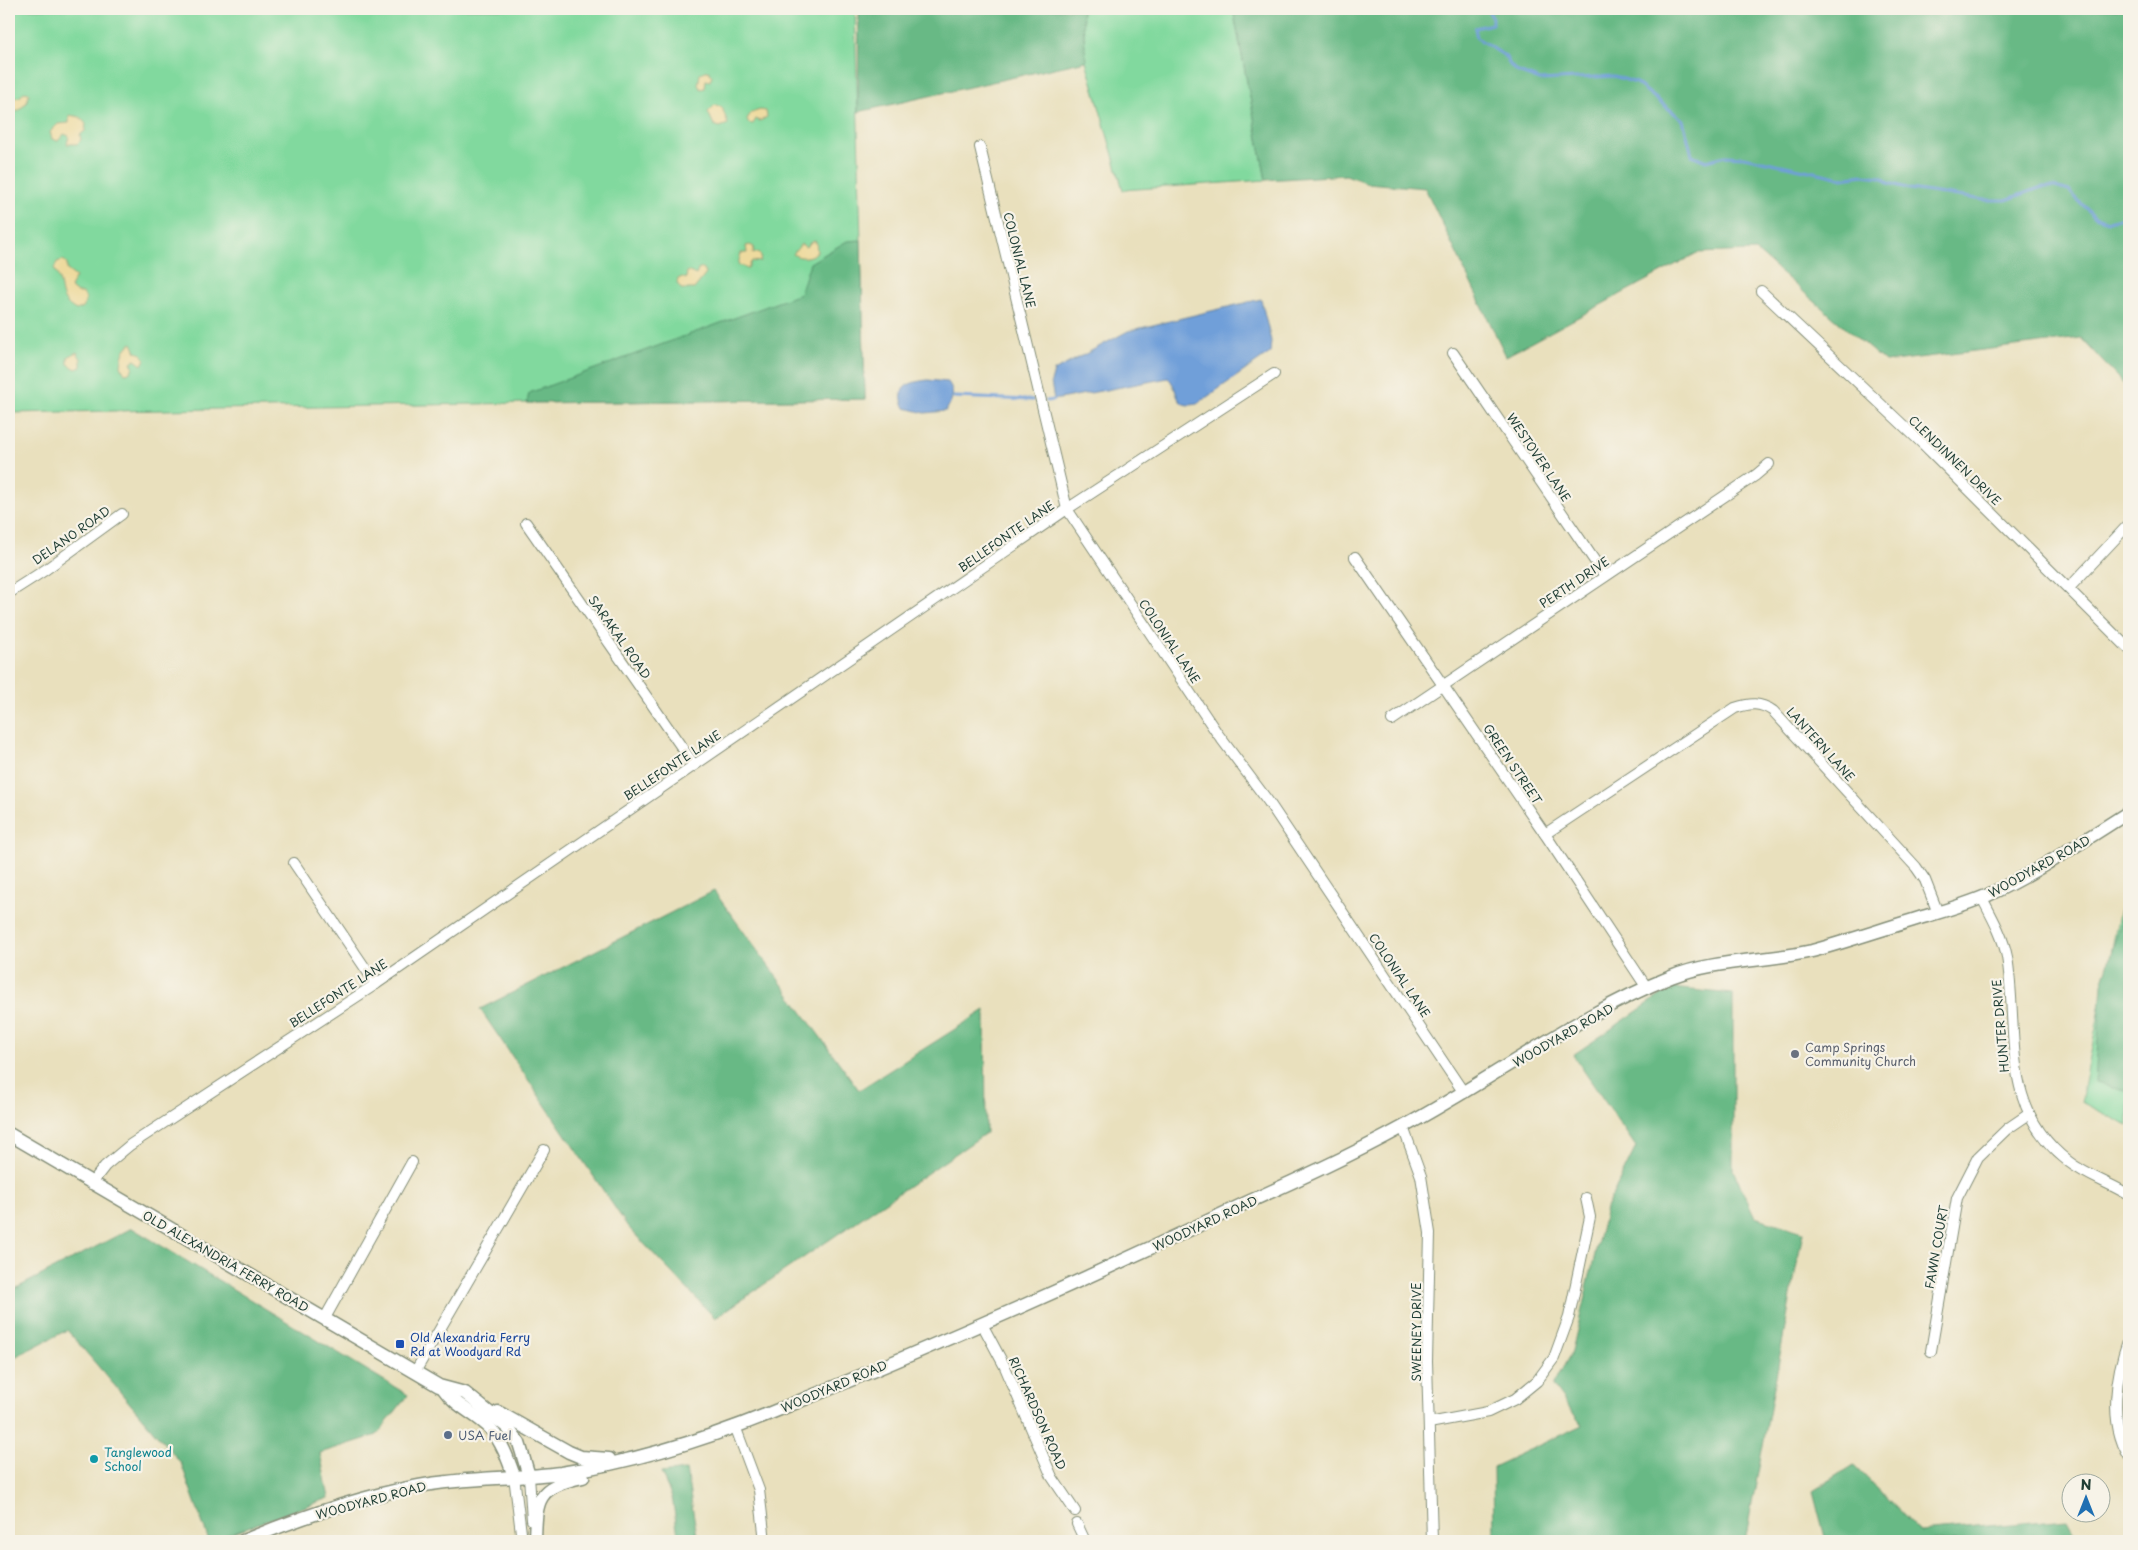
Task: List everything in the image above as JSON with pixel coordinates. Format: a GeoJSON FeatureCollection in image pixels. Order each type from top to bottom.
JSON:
{"type":"FeatureCollection","features":[{"type":"Feature","properties":{"kind":"main road","name":"WOODYARD ROAD"},"geometry":{"type":"LineString","coordinates":[[243,1541],[299,1519],[392,1492],[453,1481],[529,1476],[583,1469],[629,1460],[680,1446],[735,1426],[982,1324],[1143,1253],[1403,1127],[1464,1093],[1536,1049],[1647,988],[1686,971],[1710,965],[1774,958],[1811,951],[1982,898],[2052,860],[2129,812]]}},
{"type":"Feature","properties":{"kind":"main road","name":"OLD ALEXANDRIA FERRY ROAD"},"geometry":{"type":"LineString","coordinates":[[9,1134],[91,1184],[443,1388],[465,1393],[513,1434],[525,1457],[529,1476]]}},
{"type":"Feature","properties":{"kind":"main road","name":"OLD ALEXANDRIA FERRY ROAD"},"geometry":{"type":"LineString","coordinates":[[443,1388],[453,1402],[478,1419],[495,1434],[501,1442],[514,1476]]}},
{"type":"Feature","properties":{"kind":"main road"},"geometry":{"type":"LineString","coordinates":[[465,1393],[568,1452],[581,1457],[629,1460]]}},
{"type":"Feature","properties":{"kind":"main road"},"geometry":{"type":"LineString","coordinates":[[534,1541],[537,1505],[554,1485],[629,1460]]}},
{"type":"Feature","properties":{"kind":"street","name":"COLONIAL LANE"},"geometry":{"type":"LineString","coordinates":[[980,148],[1067,509],[1217,733],[1268,801],[1464,1093]]}},
{"type":"Feature","properties":{"kind":"street","name":"CLENDINNEN DRIVE"},"geometry":{"type":"LineString","coordinates":[[1761,291],[2069,588],[2129,650]]}},
{"type":"Feature","properties":{"kind":"street","name":"WESTOVER LANE"},"geometry":{"type":"LineString","coordinates":[[1453,353],[1605,576]]}},
{"type":"Feature","properties":{"kind":"street","name":"BELLEFONTE LANE"},"geometry":{"type":"LineString","coordinates":[[91,1184],[105,1166],[130,1145],[376,984],[1067,509],[1274,374]]}},
{"type":"Feature","properties":{"kind":"street","name":"PERTH DRIVE"},"geometry":{"type":"LineString","coordinates":[[1392,720],[1756,475],[1769,464]]}},
{"type":"Feature","properties":{"kind":"street","name":"DELANO ROAD"},"geometry":{"type":"LineString","coordinates":[[9,593],[122,514]]}},
{"type":"Feature","properties":{"kind":"street","name":"SARAKAL ROAD"},"geometry":{"type":"LineString","coordinates":[[526,523],[694,765]]}},
{"type":"Feature","properties":{"kind":"street"},"geometry":{"type":"LineString","coordinates":[[2069,588],[2129,524]]}},
{"type":"Feature","properties":{"kind":"street","name":"GREEN STREET"},"geometry":{"type":"LineString","coordinates":[[1355,557],[1545,834],[1647,988]]}},
{"type":"Feature","properties":{"kind":"street","name":"LANTERN LANE"},"geometry":{"type":"LineString","coordinates":[[1545,834],[1735,708],[1752,703],[1760,704],[1773,711],[1916,867],[1925,880],[1938,913]]}},
{"type":"Feature","properties":{"kind":"street"},"geometry":{"type":"LineString","coordinates":[[294,863],[376,984]]}},
{"type":"Feature","properties":{"kind":"street","name":"HUNTER DRIVE"},"geometry":{"type":"LineString","coordinates":[[1982,898],[1998,927],[2006,956],[2014,1063],[2029,1114],[2047,1140],[2068,1162],[2097,1180],[2129,1195]]}},
{"type":"Feature","properties":{"kind":"street","name":"FAWN COURT"},"geometry":{"type":"LineString","coordinates":[[1931,1351],[1957,1198],[1978,1157],[2007,1129],[2029,1114]]}},
{"type":"Feature","properties":{"kind":"street","name":"SWEENEY DRIVE"},"geometry":{"type":"LineString","coordinates":[[1403,1127],[1421,1176],[1430,1233],[1427,1352],[1432,1541]]}},
{"type":"Feature","properties":{"kind":"street"},"geometry":{"type":"LineString","coordinates":[[415,1372],[544,1150]]}},
{"type":"Feature","properties":{"kind":"street"},"geometry":{"type":"LineString","coordinates":[[325,1318],[412,1162]]}},
{"type":"Feature","properties":{"kind":"street"},"geometry":{"type":"LineString","coordinates":[[1429,1423],[1488,1412],[1514,1399],[1537,1382],[1554,1358],[1569,1317],[1590,1218],[1586,1198]]}},
{"type":"Feature","properties":{"kind":"street","name":"RICHARDSON ROAD"},"geometry":{"type":"LineString","coordinates":[[982,1324],[1009,1374],[1052,1477],[1075,1511]]}},
{"type":"Feature","properties":{"kind":"street"},"geometry":{"type":"LineString","coordinates":[[2129,1338],[2120,1371],[2117,1414],[2120,1436],[2129,1456]]}},
{"type":"Feature","properties":{"kind":"street"},"geometry":{"type":"LineString","coordinates":[[735,1426],[759,1490],[765,1541]]}},
{"type":"Feature","properties":{"kind":"street"},"geometry":{"type":"LineString","coordinates":[[514,1476],[522,1541]]}},
{"type":"Feature","properties":{"kind":"street"},"geometry":{"type":"LineString","coordinates":[[529,1476],[534,1541]]}},
{"type":"Feature","properties":{"kind":"street"},"geometry":{"type":"LineString","coordinates":[[1076,1524],[1085,1541]]}},
{"type":"Feature","properties":{"kind":"green space"},"geometry":{"type":"Polygon","coordinates":[[[9,9],[855,9],[865,399],[527,403],[9,413],[9,9]]]}},
{"type":"Feature","properties":{"kind":"green space"},"geometry":{"type":"Polygon","coordinates":[[[859,9],[1082,9],[1086,61],[858,112],[859,9]]]}},
{"type":"Feature","properties":{"kind":"green space"},"geometry":{"type":"Polygon","coordinates":[[[1082,9],[1233,9],[1266,180],[1123,190],[1086,61],[1082,9]]]}},
{"type":"Feature","properties":{"kind":"green space"},"geometry":{"type":"Polygon","coordinates":[[[1233,9],[2129,9],[2129,390],[2081,338],[1885,362],[1756,251],[1697,253],[1506,356],[1425,188],[1367,183],[1346,175],[1266,180],[1233,9]]]}},
{"type":"Feature","properties":{"kind":"green space"},"geometry":{"type":"Polygon","coordinates":[[[861,240],[865,399],[527,403],[529,393],[800,294],[810,263],[847,241],[861,240]]]}},
{"type":"Feature","properties":{"kind":"green space"},"geometry":{"type":"Polygon","coordinates":[[[2129,864],[2129,1126],[2081,1102],[2129,864]]]}},
{"type":"Feature","properties":{"kind":"green space"},"geometry":{"type":"Polygon","coordinates":[[[714,891],[859,1090],[985,1010],[986,1133],[715,1318],[628,1227],[480,1009],[714,891]]]}},
{"type":"Feature","properties":{"kind":"green space"},"geometry":{"type":"Polygon","coordinates":[[[2129,894],[2129,1091],[2095,1082],[2102,984],[2129,894]]]}},
{"type":"Feature","properties":{"kind":"green space"},"geometry":{"type":"Polygon","coordinates":[[[1671,988],[1733,994],[1733,1170],[1755,1217],[1803,1232],[1745,1541],[1494,1541],[1493,1467],[1582,1425],[1553,1386],[1572,1351],[1606,1208],[1636,1147],[1573,1055],[1671,988]]]}},
{"type":"Feature","properties":{"kind":"green space"},"geometry":{"type":"Polygon","coordinates":[[[132,1228],[408,1395],[377,1435],[320,1453],[329,1498],[209,1541],[181,1463],[67,1330],[9,1360],[9,1292],[132,1228]]]}},
{"type":"Feature","properties":{"kind":"green space"},"geometry":{"type":"Polygon","coordinates":[[[1854,1465],[1920,1532],[2060,1520],[2060,1522],[2070,1522],[2080,1541],[1826,1541],[1813,1491],[1854,1465]]]}},
{"type":"Feature","properties":{"kind":"green space"},"geometry":{"type":"Polygon","coordinates":[[[686,1470],[698,1541],[679,1541],[672,1497],[661,1473],[686,1470]]]}},
{"type":"Feature","properties":{"kind":"sand"},"geometry":{"type":"Polygon","coordinates":[[[709,71],[712,76],[710,81],[706,80],[705,88],[701,89],[698,85],[700,74],[709,71]]]}},
{"type":"Feature","properties":{"kind":"sand"},"geometry":{"type":"Polygon","coordinates":[[[24,92],[29,93],[27,102],[16,112],[13,110],[13,106],[9,106],[9,99],[20,97],[24,92]]]}},
{"type":"Feature","properties":{"kind":"sand"},"geometry":{"type":"Polygon","coordinates":[[[715,105],[722,107],[728,124],[720,127],[714,125],[708,112],[715,105]]]}},
{"type":"Feature","properties":{"kind":"sand"},"geometry":{"type":"Polygon","coordinates":[[[760,110],[766,111],[767,117],[760,121],[756,119],[753,124],[748,123],[747,119],[751,113],[760,110]]]}},
{"type":"Feature","properties":{"kind":"sand"},"geometry":{"type":"Polygon","coordinates":[[[69,115],[80,117],[86,124],[85,131],[80,135],[81,140],[77,144],[67,144],[69,136],[64,134],[58,141],[52,139],[50,132],[58,124],[69,123],[69,115]]]}},
{"type":"Feature","properties":{"kind":"sand"},"geometry":{"type":"Polygon","coordinates":[[[816,241],[817,252],[814,254],[802,257],[793,254],[801,244],[806,247],[811,242],[816,241]]]}},
{"type":"Feature","properties":{"kind":"sand"},"geometry":{"type":"Polygon","coordinates":[[[746,246],[754,247],[753,254],[758,252],[761,256],[760,262],[752,261],[747,269],[738,264],[741,253],[747,253],[746,246]]]}},
{"type":"Feature","properties":{"kind":"sand"},"geometry":{"type":"Polygon","coordinates":[[[63,260],[67,263],[67,270],[76,277],[70,287],[77,293],[83,293],[86,299],[83,308],[76,310],[65,301],[58,275],[54,269],[57,262],[63,260]]]}},
{"type":"Feature","properties":{"kind":"sand"},"geometry":{"type":"Polygon","coordinates":[[[699,268],[703,268],[706,274],[694,289],[681,289],[677,283],[678,279],[682,277],[686,279],[687,271],[696,275],[699,268]]]}},
{"type":"Feature","properties":{"kind":"sand"},"geometry":{"type":"Polygon","coordinates":[[[132,343],[136,352],[142,354],[145,359],[142,365],[135,360],[131,362],[133,366],[131,372],[125,373],[121,368],[122,357],[126,348],[132,343]]]}},
{"type":"Feature","properties":{"kind":"sand"},"geometry":{"type":"Polygon","coordinates":[[[77,352],[81,359],[81,367],[76,369],[68,364],[68,357],[77,352]]]}},
{"type":"Feature","properties":{"kind":"water"},"geometry":{"type":"Polygon","coordinates":[[[1261,299],[1271,341],[1270,353],[1197,404],[1189,405],[1180,401],[1172,382],[1168,378],[1054,400],[1051,382],[1054,371],[1128,331],[1261,299]]]}},
{"type":"Feature","properties":{"kind":"water"},"geometry":{"type":"Polygon","coordinates":[[[928,380],[948,382],[952,390],[952,397],[946,411],[925,413],[905,408],[901,395],[903,390],[915,382],[928,380]]]}},
{"type":"Feature","properties":{"kind":"waterway"},"geometry":{"type":"LineString","coordinates":[[1487,9],[1492,17],[1492,24],[1475,28],[1477,38],[1505,56],[1510,65],[1518,72],[1540,80],[1614,76],[1636,83],[1683,120],[1692,155],[1706,161],[1725,156],[1744,157],[1842,178],[1863,175],[1881,177],[1889,183],[1910,189],[1984,200],[2006,200],[2042,187],[2055,187],[2069,191],[2095,217],[2109,221],[2123,217],[2129,208]]}},
{"type":"Feature","properties":{"kind":"waterway"},"geometry":{"type":"LineString","coordinates":[[2129,167],[2129,176]]}},
{"type":"Feature","properties":{"kind":"waterway"},"geometry":{"type":"LineString","coordinates":[[954,397],[1033,400]]}},
{"type":"Feature","properties":{"kind":"waterway"},"geometry":{"type":"LineString","coordinates":[[1046,401],[1054,400]]}},
{"type":"Feature","properties":{"kind":"place","name":"Camp Springs Community Church"},"geometry":{"type":"Point","coordinates":[1795,1054]}},
{"type":"Feature","properties":{"kind":"place","name":"Old Alexandria Ferry Rd at Woodyard Rd"},"geometry":{"type":"Point","coordinates":[400,1344]}},
{"type":"Feature","properties":{"kind":"place","name":"USA Fuel"},"geometry":{"type":"Point","coordinates":[448,1435]}},
{"type":"Feature","properties":{"kind":"place","name":"Tanglewood School"},"geometry":{"type":"Point","coordinates":[94,1459]}}]}
